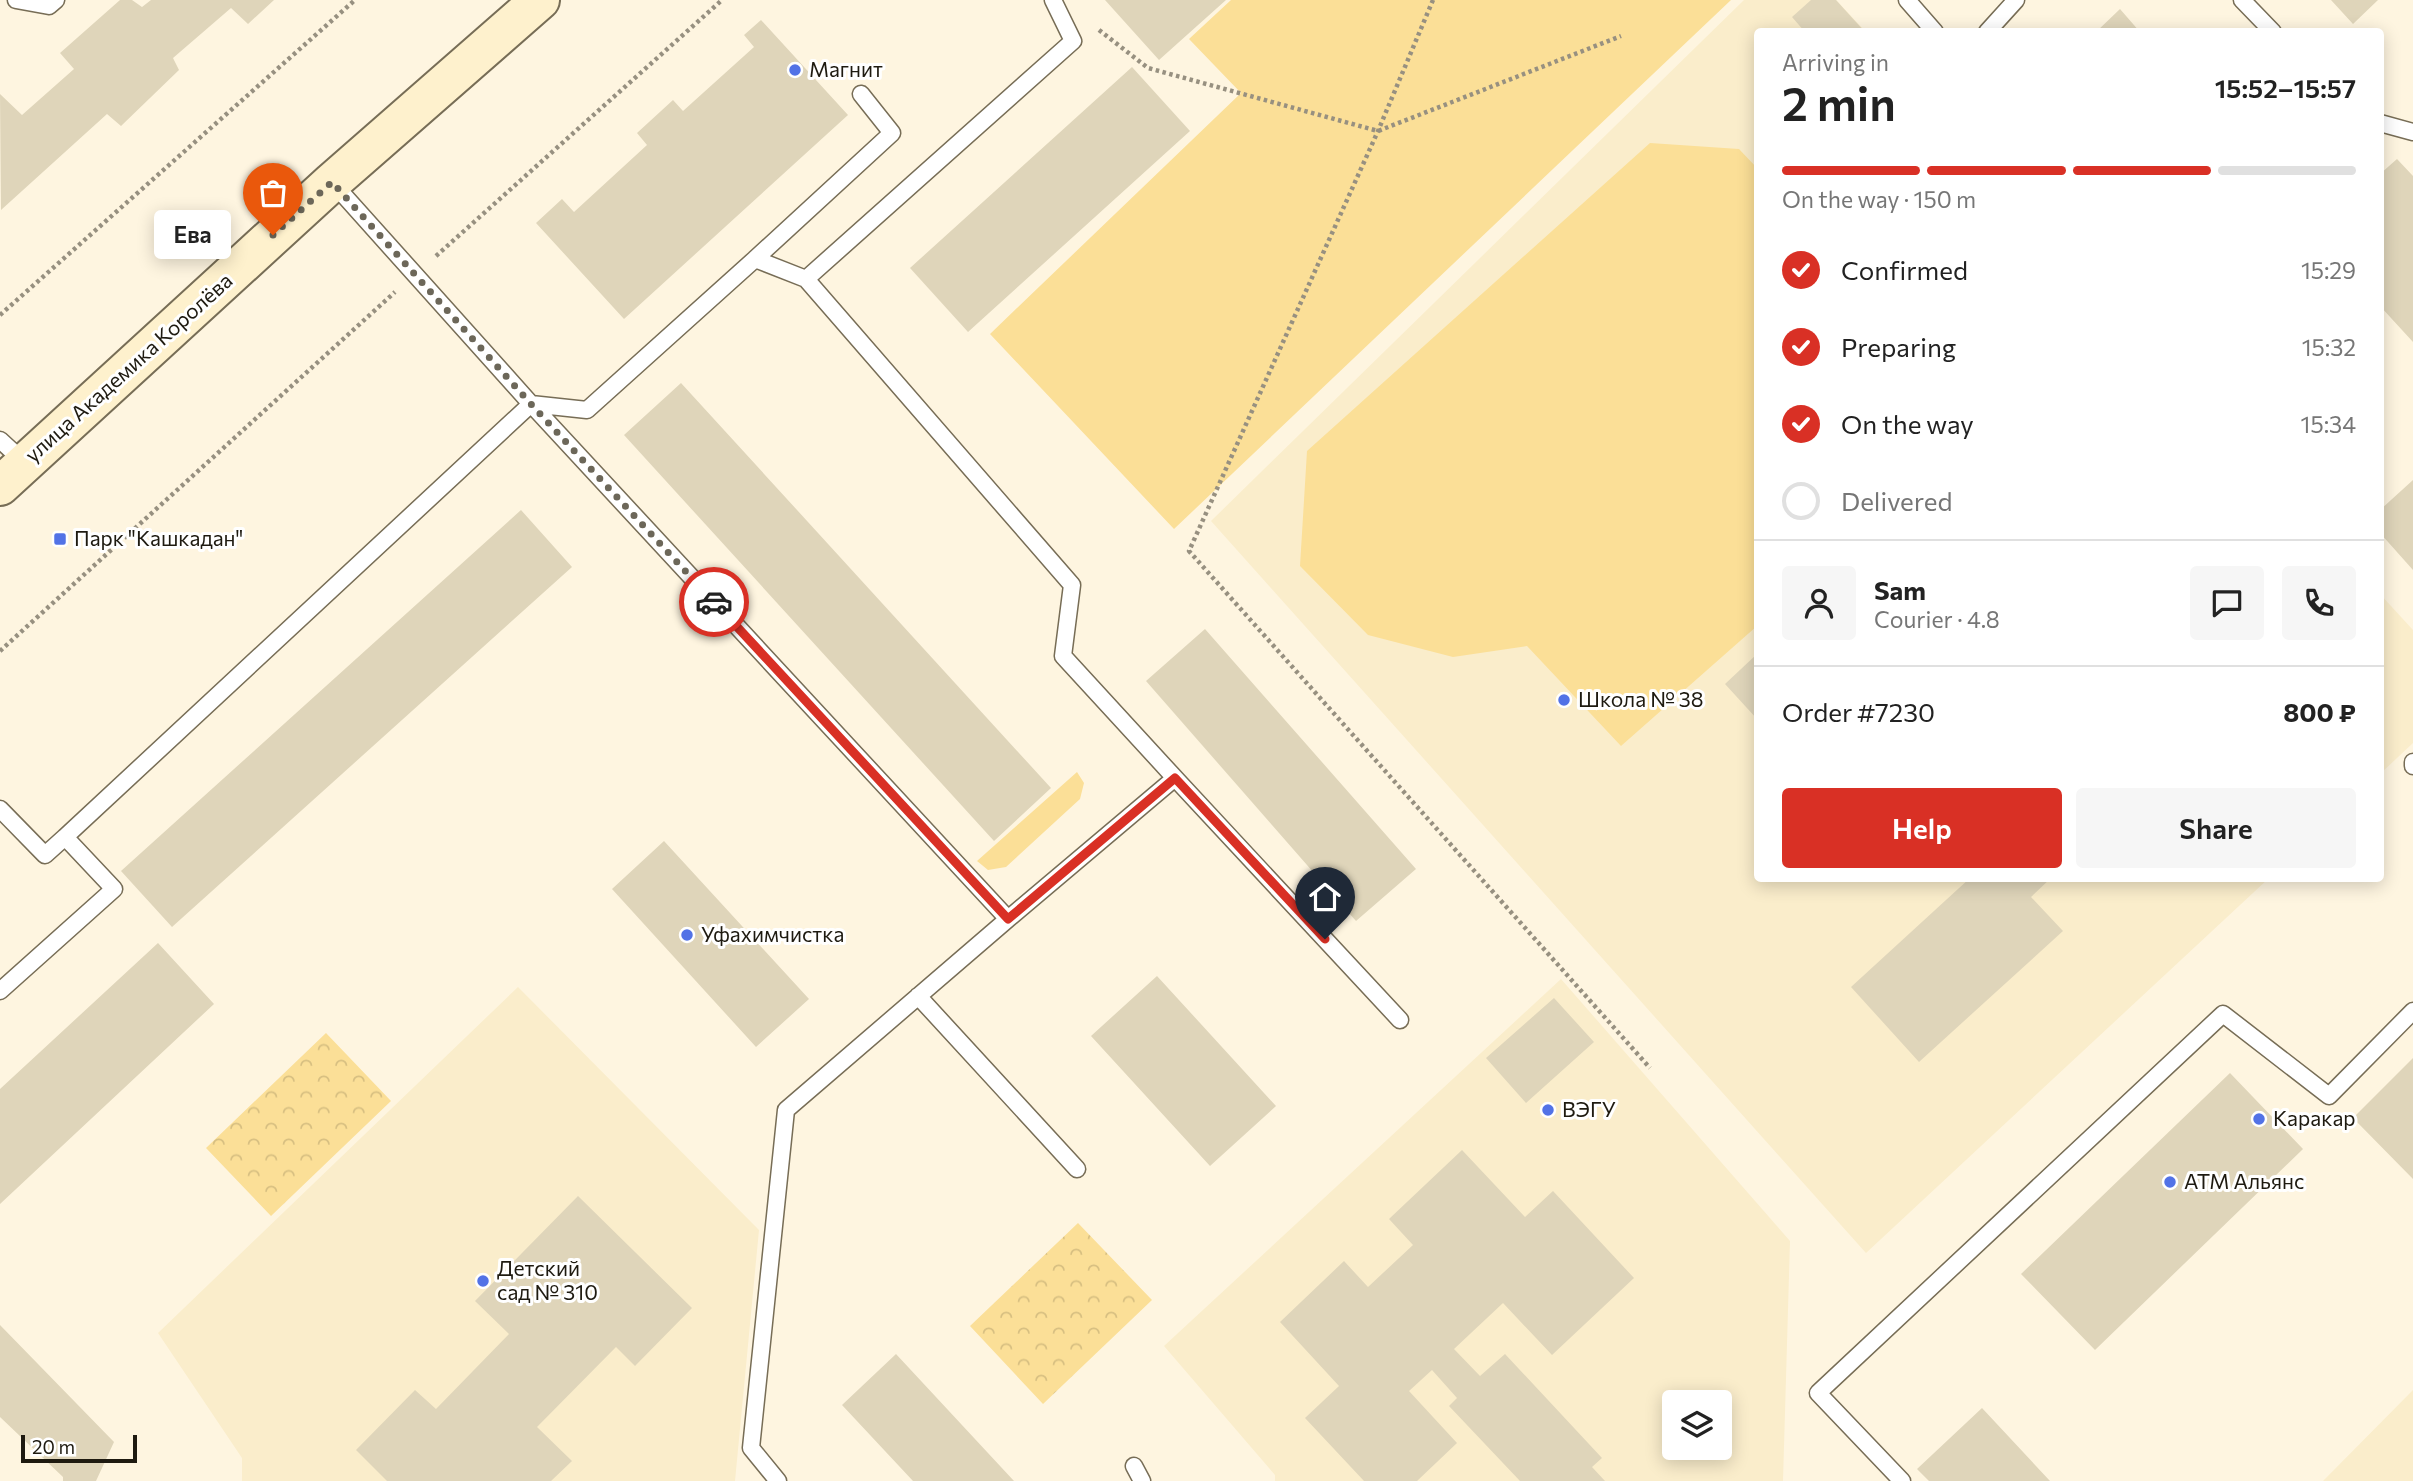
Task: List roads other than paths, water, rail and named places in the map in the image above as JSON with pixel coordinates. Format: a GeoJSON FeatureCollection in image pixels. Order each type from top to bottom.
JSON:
{"type":"FeatureCollection","features":[{"type":"Feature","properties":{"kind":"street","name":"улица Академика Королёва"},"geometry":{"type":"LineString","coordinates":[[8,463],[540,0]]}},
{"type":"Feature","properties":{"kind":"lane"},"geometry":{"type":"LineString","coordinates":[[16,0],[49,6],[56,0]]}},
{"type":"Feature","properties":{"kind":"lane"},"geometry":{"type":"LineString","coordinates":[[806,279],[1073,41],[1054,0]]}},
{"type":"Feature","properties":{"kind":"lane"},"geometry":{"type":"LineString","coordinates":[[1907,0],[1932,28]]}},
{"type":"Feature","properties":{"kind":"lane"},"geometry":{"type":"LineString","coordinates":[[1991,28],[2016,0]]}},
{"type":"Feature","properties":{"kind":"lane"},"geometry":{"type":"LineString","coordinates":[[2242,0],[2269,28]]}},
{"type":"Feature","properties":{"kind":"lane"},"geometry":{"type":"LineString","coordinates":[[2,816],[45,855],[531,404],[587,410],[892,133],[861,94]]}},
{"type":"Feature","properties":{"kind":"lane"},"geometry":{"type":"LineString","coordinates":[[2384,124],[2413,132]]}},
{"type":"Feature","properties":{"kind":"lane"},"geometry":{"type":"LineString","coordinates":[[332,182],[531,404],[1008,919]]}},
{"type":"Feature","properties":{"kind":"lane"},"geometry":{"type":"LineString","coordinates":[[755,259],[806,279],[1072,585],[1063,656],[1400,1020]]}},
{"type":"Feature","properties":{"kind":"lane"},"geometry":{"type":"LineString","coordinates":[[778,1481],[751,1448],[786,1110],[1175,778]]}},
{"type":"Feature","properties":{"kind":"lane"},"geometry":{"type":"LineString","coordinates":[[0,991],[114,889],[65,837]]}},
{"type":"Feature","properties":{"kind":"lane"},"geometry":{"type":"LineString","coordinates":[[918,996],[1077,1169]]}},
{"type":"Feature","properties":{"kind":"lane"},"geometry":{"type":"LineString","coordinates":[[1902,1481],[1818,1393],[2223,1014],[2329,1096],[2413,1011]]}},
{"type":"Feature","properties":{"kind":"lane"},"geometry":{"type":"LineString","coordinates":[[1134,1466],[1142,1481]]}},
{"type":"Feature","properties":{"kind":"place","name":"Магнит"},"geometry":{"type":"Point","coordinates":[795,70]}},
{"type":"Feature","properties":{"kind":"place","name":"Ева"},"geometry":{"type":"Point","coordinates":[273,235]}},
{"type":"Feature","properties":{"kind":"place","name":"Парк \"Кашкадан\""},"geometry":{"type":"Point","coordinates":[60,539]}},
{"type":"Feature","properties":{"kind":"place","name":"Школа № 38"},"geometry":{"type":"Point","coordinates":[1564,700]}},
{"type":"Feature","properties":{"kind":"place","name":"Уфахимчистка"},"geometry":{"type":"Point","coordinates":[687,935]}},
{"type":"Feature","properties":{"kind":"place","name":"ВЭГУ"},"geometry":{"type":"Point","coordinates":[1548,1110]}},
{"type":"Feature","properties":{"kind":"place","name":"Каракар"},"geometry":{"type":"Point","coordinates":[2259,1119]}},
{"type":"Feature","properties":{"kind":"place","name":"АТМ Альянс"},"geometry":{"type":"Point","coordinates":[2170,1182]}},
{"type":"Feature","properties":{"kind":"place","name":"Детский сад № 310"},"geometry":{"type":"Point","coordinates":[483,1281]}}]}
